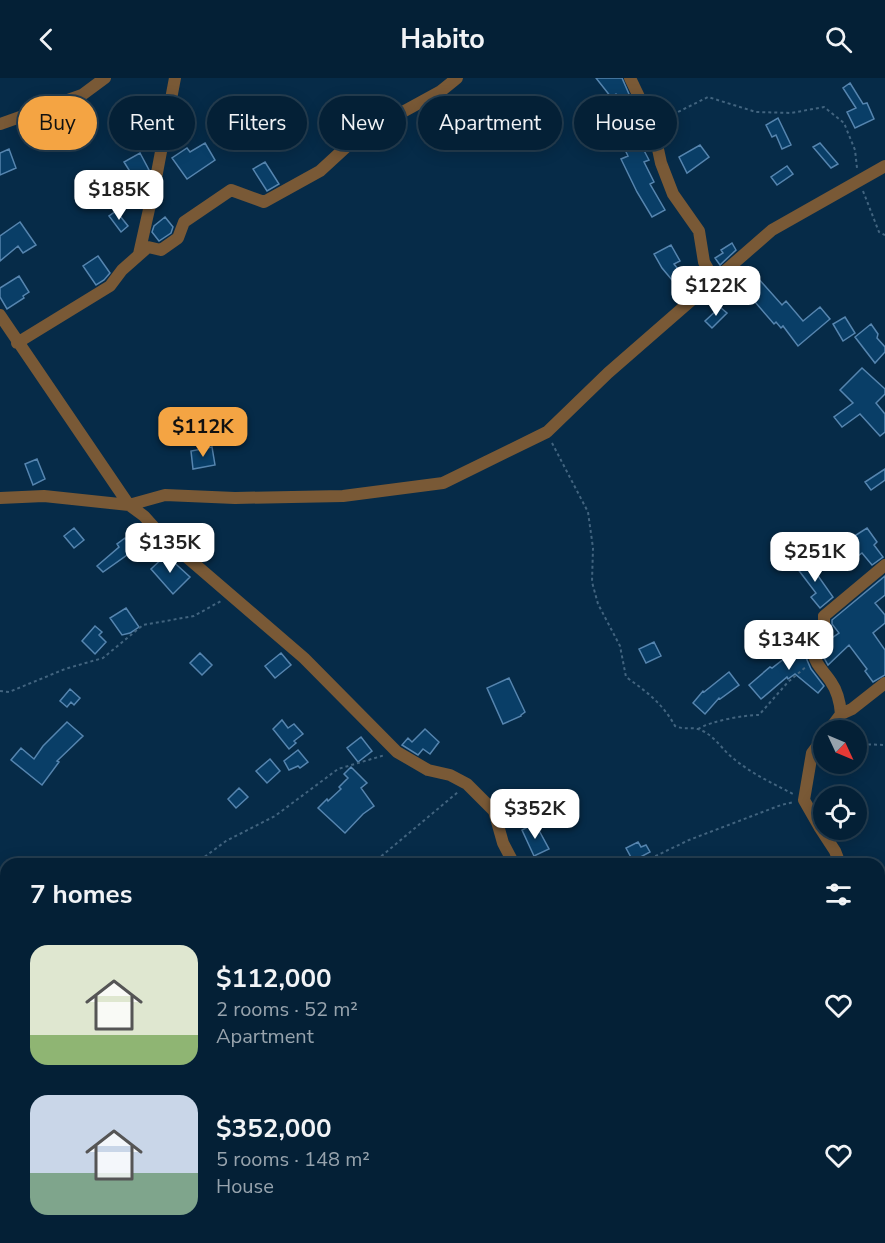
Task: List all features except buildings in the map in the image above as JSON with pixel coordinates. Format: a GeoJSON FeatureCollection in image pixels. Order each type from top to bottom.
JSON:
{"type":"FeatureCollection","features":[{"type":"Feature","properties":{"kind":"street"},"geometry":{"type":"LineString","coordinates":[[0,124],[82,95],[105,78]]}},
{"type":"Feature","properties":{"kind":"street"},"geometry":{"type":"LineString","coordinates":[[139,254],[175,78]]}},
{"type":"Feature","properties":{"kind":"street"},"geometry":{"type":"LineString","coordinates":[[17,343],[110,286],[122,270],[148,248],[161,250],[178,238],[184,222],[231,190],[264,202],[320,171],[357,137],[441,92],[457,78]]}},
{"type":"Feature","properties":{"kind":"street"},"geometry":{"type":"LineString","coordinates":[[630,78],[639,96]]}},
{"type":"Feature","properties":{"kind":"street"},"geometry":{"type":"LineString","coordinates":[[658,150],[673,194],[699,231],[704,262],[715,282]]}},
{"type":"Feature","properties":{"kind":"street"},"geometry":{"type":"LineString","coordinates":[[0,498],[44,496],[129,504],[165,495],[235,498],[343,496],[443,483],[547,432],[608,374],[772,230],[885,166]]}},
{"type":"Feature","properties":{"kind":"street"},"geometry":{"type":"LineString","coordinates":[[0,315],[129,504],[304,658],[397,752],[428,770],[450,774],[467,784],[494,812],[503,843],[511,858]]}},
{"type":"Feature","properties":{"kind":"street"},"geometry":{"type":"LineString","coordinates":[[841,714],[839,696],[814,660],[814,654],[824,643],[824,616],[885,565]]}},
{"type":"Feature","properties":{"kind":"street"},"geometry":{"type":"LineString","coordinates":[[836,720],[841,714],[852,709],[885,683]]}},
{"type":"Feature","properties":{"kind":"street"},"geometry":{"type":"LineString","coordinates":[[813,752],[804,800],[838,858]]}},
{"type":"Feature","properties":{"kind":"path"},"geometry":{"type":"LineString","coordinates":[[677,111],[708,97],[756,112],[791,113],[824,107],[844,123],[855,150],[859,181],[879,232],[885,235]]}},
{"type":"Feature","properties":{"kind":"path"},"geometry":{"type":"LineString","coordinates":[[547,432],[588,512],[593,548],[592,582],[598,604],[620,646],[626,676],[662,706],[675,726],[684,729],[698,729],[705,725],[749,715],[759,715],[788,682],[814,660]]}},
{"type":"Feature","properties":{"kind":"path"},"geometry":{"type":"LineString","coordinates":[[0,691],[9,692],[65,669],[103,658],[143,625],[194,615],[232,596]]}},
{"type":"Feature","properties":{"kind":"path"},"geometry":{"type":"LineString","coordinates":[[698,729],[718,742],[732,758],[804,800]]}},
{"type":"Feature","properties":{"kind":"path"},"geometry":{"type":"LineString","coordinates":[[867,744],[885,745]]}},
{"type":"Feature","properties":{"kind":"path"},"geometry":{"type":"LineString","coordinates":[[203,858],[226,841],[275,816],[338,769],[397,752]]}},
{"type":"Feature","properties":{"kind":"path"},"geometry":{"type":"LineString","coordinates":[[379,858],[467,784]]}},
{"type":"Feature","properties":{"kind":"path"},"geometry":{"type":"LineString","coordinates":[[652,858],[689,840],[781,804],[804,800]]}}]}
